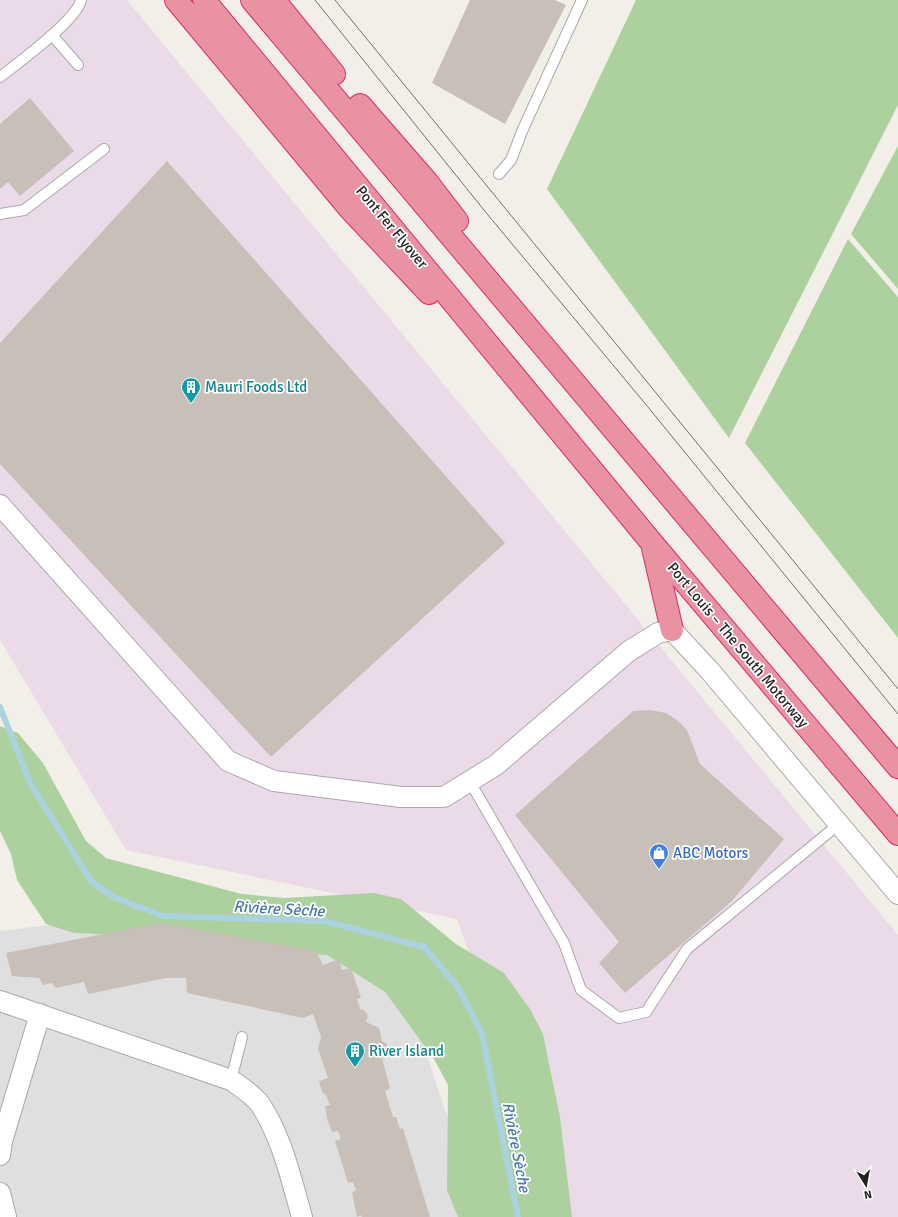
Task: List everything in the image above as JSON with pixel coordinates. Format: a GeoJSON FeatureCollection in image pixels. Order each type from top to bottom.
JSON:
{"type":"FeatureCollection","features":[{"type":"Feature","properties":{"kind":"highway"},"geometry":{"type":"LineString","coordinates":[[176,0],[350,209],[580,454]]}},
{"type":"Feature","properties":{"kind":"highway","name":"Pont Fer Flyover"},"geometry":{"type":"LineString","coordinates":[[204,0],[580,454]]}},
{"type":"Feature","properties":{"kind":"highway"},"geometry":{"type":"LineString","coordinates":[[252,0],[609,422],[753,597],[898,767]]}},
{"type":"Feature","properties":{"kind":"highway"},"geometry":{"type":"LineString","coordinates":[[274,0],[339,80],[427,182],[609,422]]}},
{"type":"Feature","properties":{"kind":"highway","name":"Port Louis – The South Motorway"},"geometry":{"type":"LineString","coordinates":[[580,454],[652,543],[898,834]]}},
{"type":"Feature","properties":{"kind":"highway"},"geometry":{"type":"LineString","coordinates":[[652,543],[672,630]]}},
{"type":"Feature","properties":{"kind":"street"},"geometry":{"type":"LineString","coordinates":[[0,505],[228,761],[274,781],[401,797],[444,797],[496,765],[629,651],[658,632],[672,630],[710,672],[898,894]]}},
{"type":"Feature","properties":{"kind":"street"},"geometry":{"type":"LineString","coordinates":[[0,1001],[231,1080],[246,1090],[259,1104],[282,1148],[302,1217]]}},
{"type":"Feature","properties":{"kind":"street"},"geometry":{"type":"LineString","coordinates":[[0,1155],[2,1140],[40,1014]]}},
{"type":"Feature","properties":{"kind":"street"},"geometry":{"type":"LineString","coordinates":[[0,1193],[6,1217]]}},
{"type":"Feature","properties":{"kind":"lane"},"geometry":{"type":"LineString","coordinates":[[0,77],[52,35],[80,8],[81,0]]}},
{"type":"Feature","properties":{"kind":"lane"},"geometry":{"type":"LineString","coordinates":[[499,174],[511,160],[528,116],[582,0]]}},
{"type":"Feature","properties":{"kind":"lane"},"geometry":{"type":"LineString","coordinates":[[52,35],[78,65]]}},
{"type":"Feature","properties":{"kind":"lane"},"geometry":{"type":"LineString","coordinates":[[0,214],[24,210],[104,148]]}},
{"type":"Feature","properties":{"kind":"lane"},"geometry":{"type":"LineString","coordinates":[[470,782],[564,943],[582,990],[619,1018],[646,1012],[686,949],[839,824]]}},
{"type":"Feature","properties":{"kind":"lane"},"geometry":{"type":"LineString","coordinates":[[231,1080],[242,1037]]}},
{"type":"Feature","properties":{"kind":"shaded area"},"geometry":{"type":"Polygon","coordinates":[[[0,0],[127,0],[898,935],[898,1217],[562,1217],[457,919],[126,850],[0,640],[0,0]]]}},
{"type":"Feature","properties":{"kind":"shaded area"},"geometry":{"type":"Polygon","coordinates":[[[165,911],[395,957],[480,1217],[0,1217],[0,931],[165,911]]]}},
{"type":"Feature","properties":{"kind":"green space"},"geometry":{"type":"Polygon","coordinates":[[[636,0],[898,0],[898,105],[729,438],[547,189],[636,0]]]}},
{"type":"Feature","properties":{"kind":"green space"},"geometry":{"type":"Polygon","coordinates":[[[898,146],[898,289],[851,234],[898,146]]]}},
{"type":"Feature","properties":{"kind":"green space"},"geometry":{"type":"Polygon","coordinates":[[[848,239],[898,297],[898,638],[745,443],[848,239]]]}},
{"type":"Feature","properties":{"kind":"green space"},"geometry":{"type":"Polygon","coordinates":[[[0,726],[18,733],[43,763],[86,841],[106,858],[242,894],[284,898],[374,893],[401,899],[456,944],[504,973],[530,1009],[543,1034],[560,1117],[572,1217],[458,1217],[447,1190],[448,1085],[434,1059],[385,992],[327,955],[246,949],[189,938],[74,933],[46,924],[17,880],[11,854],[0,831],[0,726]]]}},
{"type":"Feature","properties":{"kind":"building"},"geometry":{"type":"Polygon","coordinates":[[[470,0],[555,0],[566,5],[505,124],[432,83],[470,0]]]}},
{"type":"Feature","properties":{"kind":"building"},"geometry":{"type":"Polygon","coordinates":[[[30,98],[74,151],[20,196],[8,182],[0,189],[0,124],[30,98]]]}},
{"type":"Feature","properties":{"kind":"building","name":"Mauri Foods Ltd"},"geometry":{"type":"Polygon","coordinates":[[[167,161],[505,543],[271,757],[0,464],[0,343],[167,161]]]}},
{"type":"Feature","properties":{"kind":"building","name":"ABC Motors"},"geometry":{"type":"Polygon","coordinates":[[[650,710],[666,713],[677,720],[687,730],[700,764],[784,839],[732,901],[625,993],[599,963],[619,942],[515,815],[633,711],[650,710]]]}},
{"type":"Feature","properties":{"kind":"building","name":"River Island"},"geometry":{"type":"Polygon","coordinates":[[[160,923],[316,951],[323,965],[339,959],[342,970],[351,968],[361,998],[357,999],[360,1009],[364,1010],[368,1016],[366,1022],[379,1028],[382,1041],[386,1043],[390,1055],[382,1058],[390,1088],[385,1091],[393,1117],[396,1117],[400,1129],[403,1128],[430,1217],[362,1217],[361,1215],[357,1217],[352,1193],[356,1190],[353,1182],[348,1183],[335,1141],[341,1139],[338,1131],[332,1132],[327,1118],[325,1106],[330,1105],[326,1095],[322,1092],[319,1081],[328,1078],[318,1049],[321,1037],[313,1014],[303,1018],[187,993],[186,978],[166,978],[88,994],[84,982],[56,988],[52,983],[43,985],[39,978],[12,976],[6,953],[160,923]]]}},
{"type":"Feature","properties":{"kind":"waterway","name":"Rivière Sèche"},"geometry":{"type":"LineString","coordinates":[[0,707],[30,783],[91,881],[113,897],[163,916],[324,921],[424,947],[458,987],[482,1034],[518,1217]]}},
{"type":"Feature","properties":{"kind":"tram line"},"geometry":{"type":"LineString","coordinates":[[315,0],[488,215],[648,407],[898,714]]}},
{"type":"Feature","properties":{"kind":"tram line"},"geometry":{"type":"LineString","coordinates":[[335,0],[898,689]]}},
{"type":"Feature","properties":{"kind":"place","name":"Mauri Foods Ltd"},"geometry":{"type":"Point","coordinates":[191,404]}},
{"type":"Feature","properties":{"kind":"place","name":"ABC Motors"},"geometry":{"type":"Point","coordinates":[659,870]}},
{"type":"Feature","properties":{"kind":"place","name":"River Island"},"geometry":{"type":"Point","coordinates":[355,1068]}}]}
